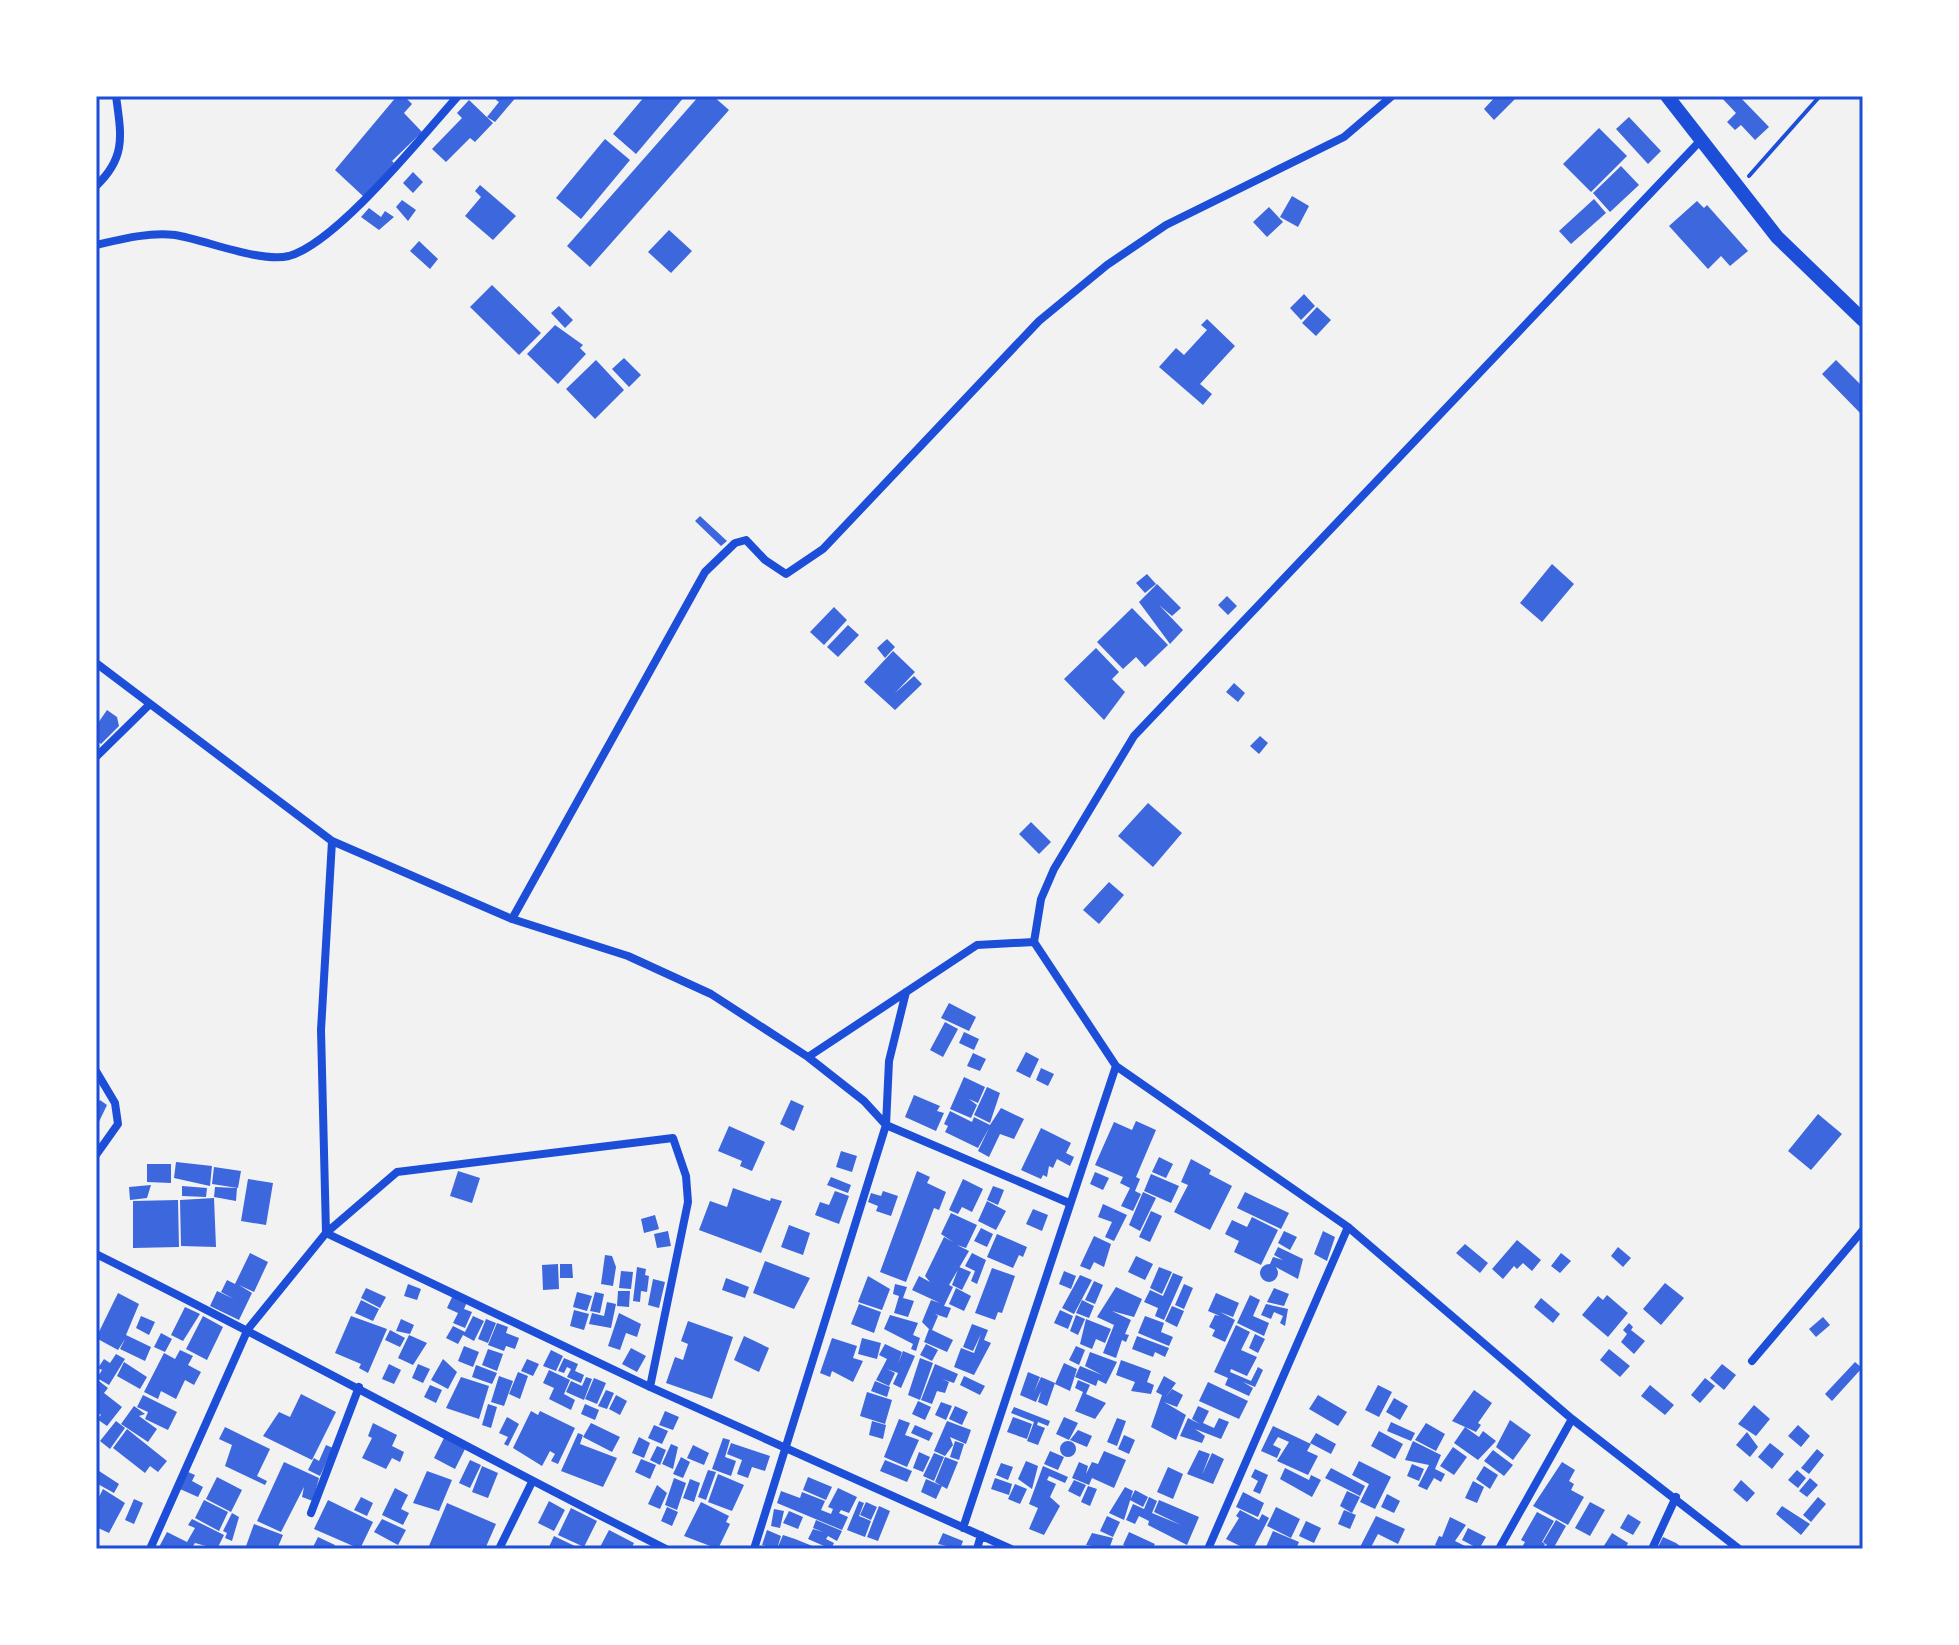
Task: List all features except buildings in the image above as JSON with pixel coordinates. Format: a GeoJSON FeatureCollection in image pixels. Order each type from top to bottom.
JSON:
{"type":"FeatureCollection","features":[{"type":"Feature","properties":{"kind":"street"},"geometry":{"type":"LineString","coordinates":[[96,186],[107,176],[122,146],[116,96]]}},
{"type":"Feature","properties":{"kind":"street"},"geometry":{"type":"LineString","coordinates":[[96,245],[134,236],[173,235],[250,252],[288,256],[318,239],[354,208],[458,96]]}},
{"type":"Feature","properties":{"kind":"street"},"geometry":{"type":"LineString","coordinates":[[512,919],[705,572],[735,543],[746,540],[765,560],[786,574],[823,549],[1039,321],[1107,265],[1166,225],[1344,137],[1392,96]]}},
{"type":"Feature","properties":{"kind":"street"},"geometry":{"type":"LineString","coordinates":[[1667,96],[1777,237],[1863,320]]}},
{"type":"Feature","properties":{"kind":"street"},"geometry":{"type":"LineString","coordinates":[[1701,140],[1134,736],[1054,869],[1041,899],[1034,942],[1116,1066],[1348,1227],[1572,1419],[1739,1549]]}},
{"type":"Feature","properties":{"kind":"street"},"geometry":{"type":"LineString","coordinates":[[96,663],[332,841],[512,919],[628,956],[711,994],[808,1057],[864,1101],[886,1125],[1069,1203]]}},
{"type":"Feature","properties":{"kind":"street"},"geometry":{"type":"LineString","coordinates":[[96,757],[149,705]]}},
{"type":"Feature","properties":{"kind":"street"},"geometry":{"type":"LineString","coordinates":[[326,1233],[321,1030],[332,841]]}},
{"type":"Feature","properties":{"kind":"street"},"geometry":{"type":"LineString","coordinates":[[808,1057],[977,945],[1034,942]]}},
{"type":"Feature","properties":{"kind":"street"},"geometry":{"type":"LineString","coordinates":[[754,1549],[886,1125],[889,1061],[907,991]]}},
{"type":"Feature","properties":{"kind":"street"},"geometry":{"type":"LineString","coordinates":[[963,1528],[1116,1066]]}},
{"type":"Feature","properties":{"kind":"street"},"geometry":{"type":"LineString","coordinates":[[96,1071],[115,1103],[118,1124],[96,1155]]}},
{"type":"Feature","properties":{"kind":"street"},"geometry":{"type":"LineString","coordinates":[[150,1549],[248,1329],[326,1233],[397,1172],[673,1138],[686,1176],[688,1202],[650,1387]]}},
{"type":"Feature","properties":{"kind":"street"},"geometry":{"type":"LineString","coordinates":[[1208,1549],[1348,1227]]}},
{"type":"Feature","properties":{"kind":"street"},"geometry":{"type":"LineString","coordinates":[[1752,1361],[1863,1230]]}},
{"type":"Feature","properties":{"kind":"street"},"geometry":{"type":"LineString","coordinates":[[326,1233],[650,1387],[1011,1549]]}},
{"type":"Feature","properties":{"kind":"street"},"geometry":{"type":"LineString","coordinates":[[96,1254],[248,1329],[532,1482],[666,1549]]}},
{"type":"Feature","properties":{"kind":"street"},"geometry":{"type":"LineString","coordinates":[[311,1513],[359,1387]]}},
{"type":"Feature","properties":{"kind":"street"},"geometry":{"type":"LineString","coordinates":[[1499,1549],[1572,1419]]}},
{"type":"Feature","properties":{"kind":"street"},"geometry":{"type":"LineString","coordinates":[[499,1549],[532,1482]]}},
{"type":"Feature","properties":{"kind":"street"},"geometry":{"type":"LineString","coordinates":[[1652,1549],[1676,1497]]}},
{"type":"Feature","properties":{"kind":"street"},"geometry":{"type":"LineString","coordinates":[[977,1549],[981,1535]]}},
{"type":"Feature","properties":{"kind":"path"},"geometry":{"type":"LineString","coordinates":[[1740,186],[1820,96]]}}]}
